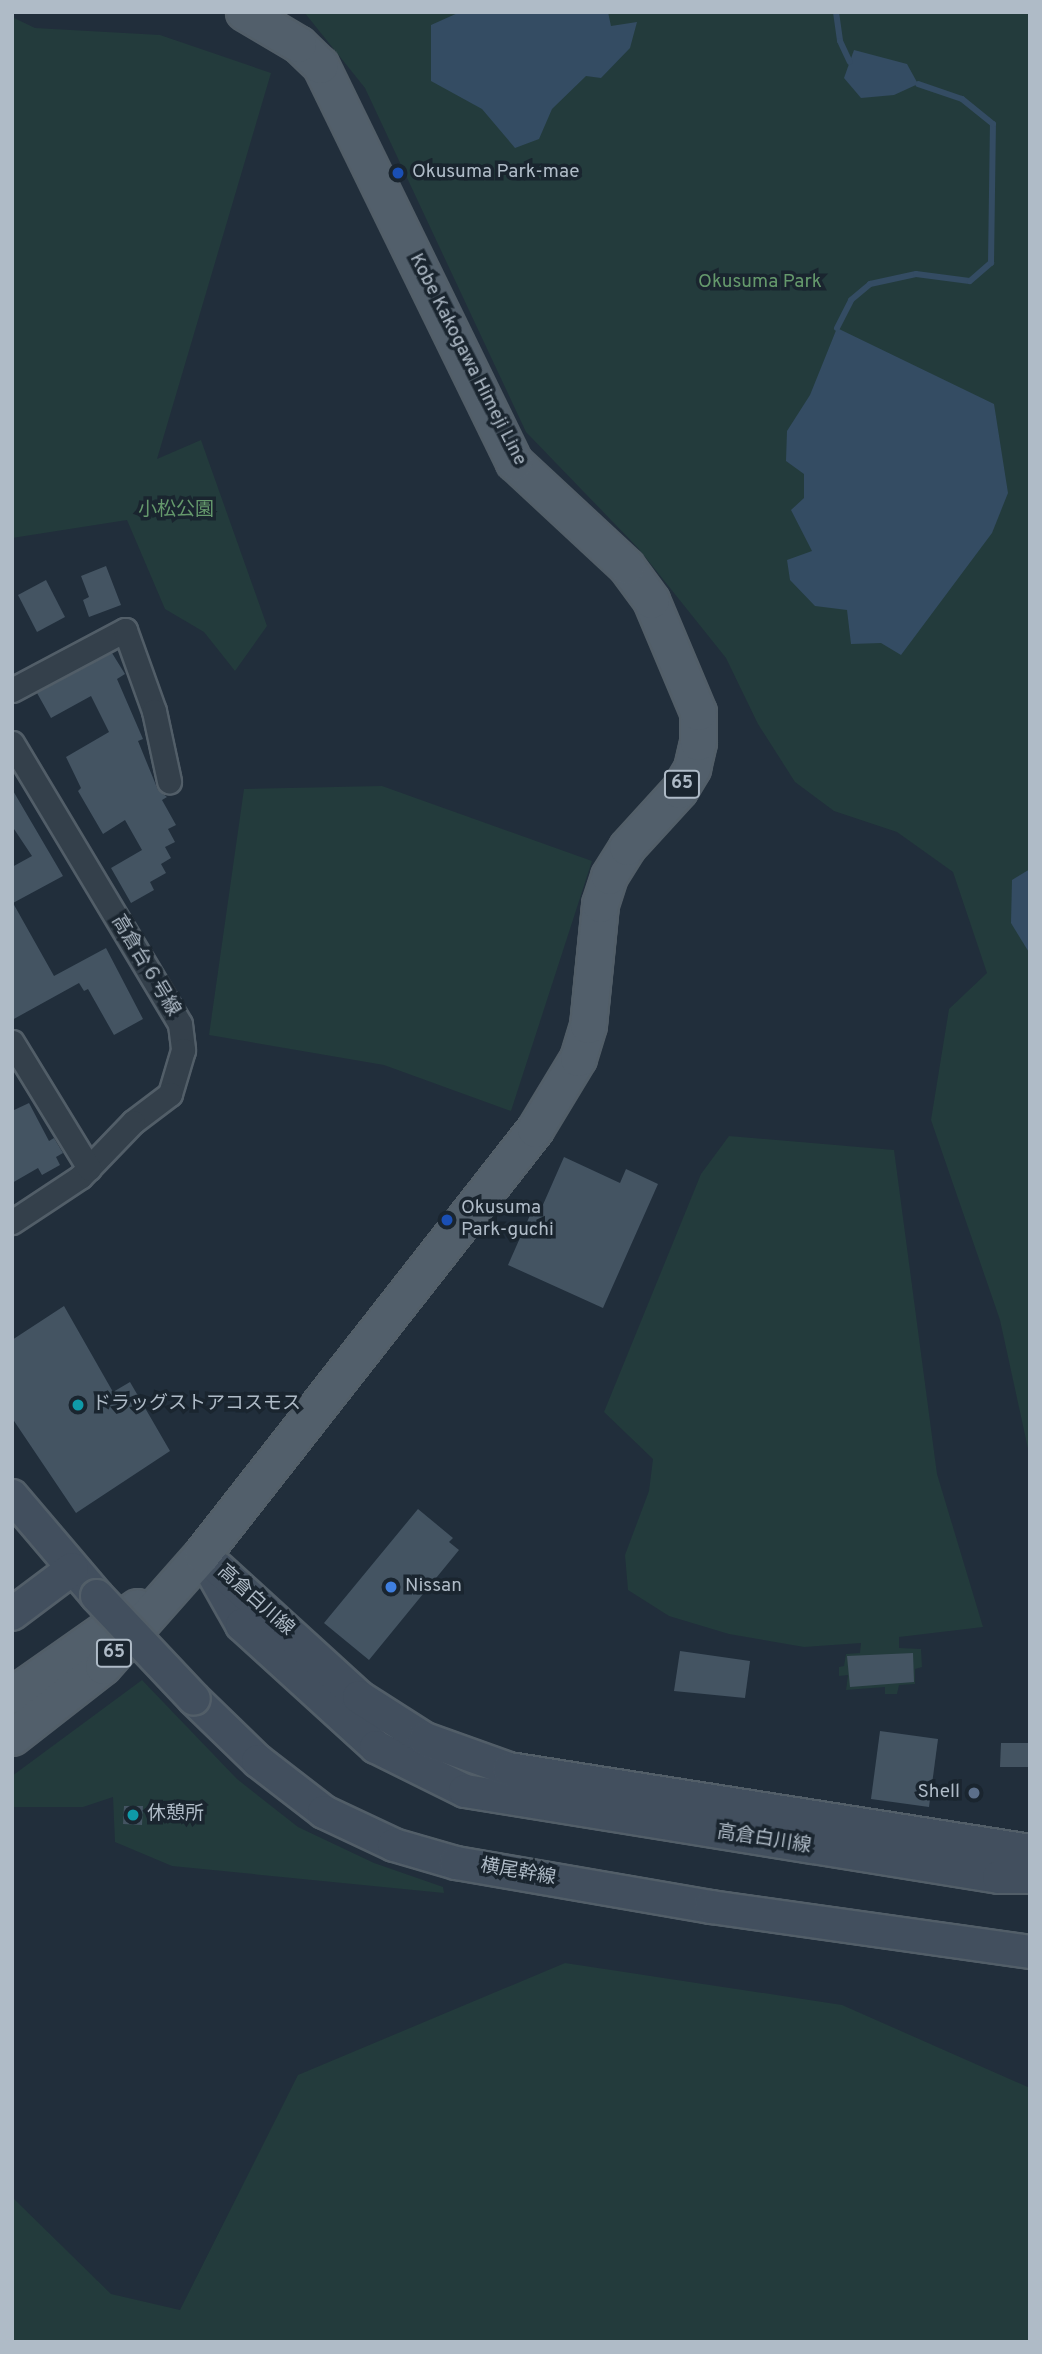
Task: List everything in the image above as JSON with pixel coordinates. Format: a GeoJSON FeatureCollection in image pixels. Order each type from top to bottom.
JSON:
{"type":"FeatureCollection","features":[{"type":"Feature","properties":{"kind":"main road","name":"Kobe Kakogawa Himeji Line"},"geometry":{"type":"LineString","coordinates":[[12,1737],[103,1666],[202,1554],[501,1177],[548,1110],[579,1058],[588,1024],[600,904],[609,876],[627,847],[679,790],[692,768],[698,742],[698,712],[651,600],[626,566],[514,462],[320,65],[298,44],[244,12]]}},
{"type":"Feature","properties":{"kind":"main road","name":"Kobe Kakogawa Himeji Line"},"geometry":{"type":"LineString","coordinates":[[12,1695],[202,1554]]}},
{"type":"Feature","properties":{"kind":"street"},"geometry":{"type":"LineString","coordinates":[[12,690],[125,630],[154,711],[169,781]]}},
{"type":"Feature","properties":{"kind":"street","name":"高倉台６号線"},"geometry":{"type":"LineString","coordinates":[[12,743],[180,1024],[183,1051],[170,1094],[133,1122],[89,1168],[12,1222]]}},
{"type":"Feature","properties":{"kind":"street"},"geometry":{"type":"LineString","coordinates":[[12,1042],[89,1168]]}},
{"type":"Feature","properties":{"kind":"street","name":"横尾幹線"},"geometry":{"type":"LineString","coordinates":[[12,1496],[97,1597],[194,1699],[258,1761],[324,1812],[394,1844],[456,1863],[711,1907],[1030,1952]]}},
{"type":"Feature","properties":{"kind":"street","name":"高倉白川線"},"geometry":{"type":"LineString","coordinates":[[202,1554],[359,1697],[425,1739],[509,1769],[1030,1851]]}},
{"type":"Feature","properties":{"kind":"street","name":"高倉白川線"},"geometry":{"type":"LineString","coordinates":[[202,1554],[242,1625],[366,1737],[465,1791],[999,1877],[1030,1877]]}},
{"type":"Feature","properties":{"kind":"street"},"geometry":{"type":"LineString","coordinates":[[12,1614],[72,1569]]}},
{"type":"Feature","properties":{"kind":"green space","name":"Okusuma Park"},"geometry":{"type":"Polygon","coordinates":[[[304,12],[1030,12],[1030,1458],[1000,1320],[931,1120],[949,1009],[987,973],[953,872],[897,832],[834,811],[795,782],[758,724],[726,658],[638,548],[526,432],[365,88],[304,12]]]}},
{"type":"Feature","properties":{"kind":"green space","name":"小松公園"},"geometry":{"type":"Polygon","coordinates":[[[12,17],[35,28],[160,35],[271,73],[157,459],[201,440],[267,626],[235,671],[204,632],[165,609],[127,520],[12,538],[12,17]]]}},
{"type":"Feature","properties":{"kind":"green space"},"geometry":{"type":"Polygon","coordinates":[[[382,786],[592,861],[511,1111],[384,1065],[209,1035],[244,789],[382,786]]]}},
{"type":"Feature","properties":{"kind":"green space"},"geometry":{"type":"Polygon","coordinates":[[[729,1136],[894,1150],[937,1474],[983,1627],[899,1637],[899,1648],[921,1649],[922,1667],[915,1669],[915,1684],[899,1685],[897,1694],[885,1694],[885,1687],[846,1690],[848,1675],[839,1676],[839,1667],[844,1666],[846,1654],[860,1653],[861,1643],[804,1647],[729,1634],[669,1616],[628,1590],[625,1555],[649,1491],[653,1459],[604,1412],[701,1174],[729,1136]]]}},
{"type":"Feature","properties":{"kind":"green space"},"geometry":{"type":"Polygon","coordinates":[[[142,1680],[237,1779],[298,1827],[374,1863],[443,1887],[444,1893],[172,1866],[115,1842],[113,1797],[83,1807],[12,1807],[12,1776],[142,1680]]]}},
{"type":"Feature","properties":{"kind":"green space"},"geometry":{"type":"Polygon","coordinates":[[[565,1963],[842,2005],[1030,2088],[1030,2342],[12,2342],[12,2197],[111,2294],[180,2310],[298,2075],[565,1963]]]}},
{"type":"Feature","properties":{"kind":"water"},"geometry":{"type":"Polygon","coordinates":[[[460,12],[608,12],[611,26],[637,22],[630,48],[601,78],[586,76],[552,109],[539,139],[515,148],[482,109],[431,81],[431,25],[460,12]]]}},
{"type":"Feature","properties":{"kind":"water"},"geometry":{"type":"Polygon","coordinates":[[[854,50],[907,64],[918,84],[894,95],[861,98],[844,78],[854,50]]]}},
{"type":"Feature","properties":{"kind":"water"},"geometry":{"type":"Polygon","coordinates":[[[837,328],[994,404],[1008,493],[992,533],[901,655],[881,643],[851,644],[847,610],[815,606],[790,580],[787,560],[812,551],[791,510],[804,498],[804,474],[786,461],[787,431],[810,395],[837,328]]]}},
{"type":"Feature","properties":{"kind":"water"},"geometry":{"type":"Polygon","coordinates":[[[1030,869],[1030,954],[1011,923],[1012,880],[1030,869]]]}},
{"type":"Feature","properties":{"kind":"building"},"geometry":{"type":"Polygon","coordinates":[[[106,566],[121,605],[89,617],[83,600],[89,597],[81,576],[106,566]]]}},
{"type":"Feature","properties":{"kind":"building"},"geometry":{"type":"Polygon","coordinates":[[[46,580],[65,617],[37,632],[18,595],[46,580]]]}},
{"type":"Feature","properties":{"kind":"building"},"geometry":{"type":"Polygon","coordinates":[[[112,653],[125,674],[117,679],[143,739],[138,741],[158,790],[167,797],[162,800],[176,825],[168,829],[175,842],[165,847],[171,858],[161,864],[166,873],[150,882],[154,890],[131,903],[111,868],[142,850],[125,820],[103,834],[78,791],[81,788],[66,757],[109,732],[91,696],[51,718],[37,693],[112,653]]]}},
{"type":"Feature","properties":{"kind":"building"},"geometry":{"type":"Polygon","coordinates":[[[12,789],[63,876],[13,903],[54,976],[106,948],[143,1019],[114,1035],[88,989],[84,991],[79,983],[12,1020],[12,867],[32,856],[12,826],[12,789]]]}},
{"type":"Feature","properties":{"kind":"building"},"geometry":{"type":"Polygon","coordinates":[[[29,1103],[49,1141],[54,1138],[63,1153],[56,1157],[60,1165],[42,1175],[38,1168],[12,1183],[12,1111],[29,1103]]]}},
{"type":"Feature","properties":{"kind":"building"},"geometry":{"type":"Polygon","coordinates":[[[564,1157],[620,1183],[626,1169],[658,1184],[603,1308],[508,1265],[531,1213],[538,1216],[564,1157]]]}},
{"type":"Feature","properties":{"kind":"building","name":"ドラッグストアコスモス"},"geometry":{"type":"Polygon","coordinates":[[[64,1306],[113,1392],[130,1382],[170,1451],[76,1513],[12,1418],[12,1340],[64,1306]]]}},
{"type":"Feature","properties":{"kind":"building","name":"Nissan"},"geometry":{"type":"Polygon","coordinates":[[[418,1509],[453,1538],[449,1542],[459,1550],[369,1660],[324,1623],[418,1509]]]}},
{"type":"Feature","properties":{"kind":"building"},"geometry":{"type":"Polygon","coordinates":[[[680,1651],[750,1661],[745,1698],[674,1691],[680,1651]]]}},
{"type":"Feature","properties":{"kind":"building"},"geometry":{"type":"Polygon","coordinates":[[[913,1653],[914,1682],[850,1687],[847,1656],[913,1653]]]}},
{"type":"Feature","properties":{"kind":"building"},"geometry":{"type":"Polygon","coordinates":[[[880,1731],[938,1739],[929,1807],[871,1799],[880,1731]]]}},
{"type":"Feature","properties":{"kind":"building"},"geometry":{"type":"Polygon","coordinates":[[[1001,1743],[1030,1743],[1030,1767],[1000,1767],[1001,1743]]]}},
{"type":"Feature","properties":{"kind":"building","name":"休憩所"},"geometry":{"type":"Polygon","coordinates":[[[124,1806],[143,1806],[142,1825],[123,1824],[124,1806]]]}},
{"type":"Feature","properties":{"kind":"waterway"},"geometry":{"type":"LineString","coordinates":[[836,12],[840,41],[850,62]]}},
{"type":"Feature","properties":{"kind":"waterway"},"geometry":{"type":"LineString","coordinates":[[837,328],[851,300],[870,284],[916,274],[970,281],[991,263],[993,124],[962,99],[918,84]]}},
{"type":"Feature","properties":{"kind":"place","name":"Okusuma Park-mae"},"geometry":{"type":"Point","coordinates":[398,173]}},
{"type":"Feature","properties":{"kind":"place","name":"Okusuma Park-guchi"},"geometry":{"type":"Point","coordinates":[447,1220]}},
{"type":"Feature","properties":{"kind":"place","name":"ドラッグストアコスモス"},"geometry":{"type":"Point","coordinates":[78,1405]}},
{"type":"Feature","properties":{"kind":"place","name":"Nissan"},"geometry":{"type":"Point","coordinates":[391,1587]}},
{"type":"Feature","properties":{"kind":"place","name":"Shell"},"geometry":{"type":"Point","coordinates":[974,1793]}},
{"type":"Feature","properties":{"kind":"place","name":"休憩所"},"geometry":{"type":"Point","coordinates":[133,1815]}}]}
